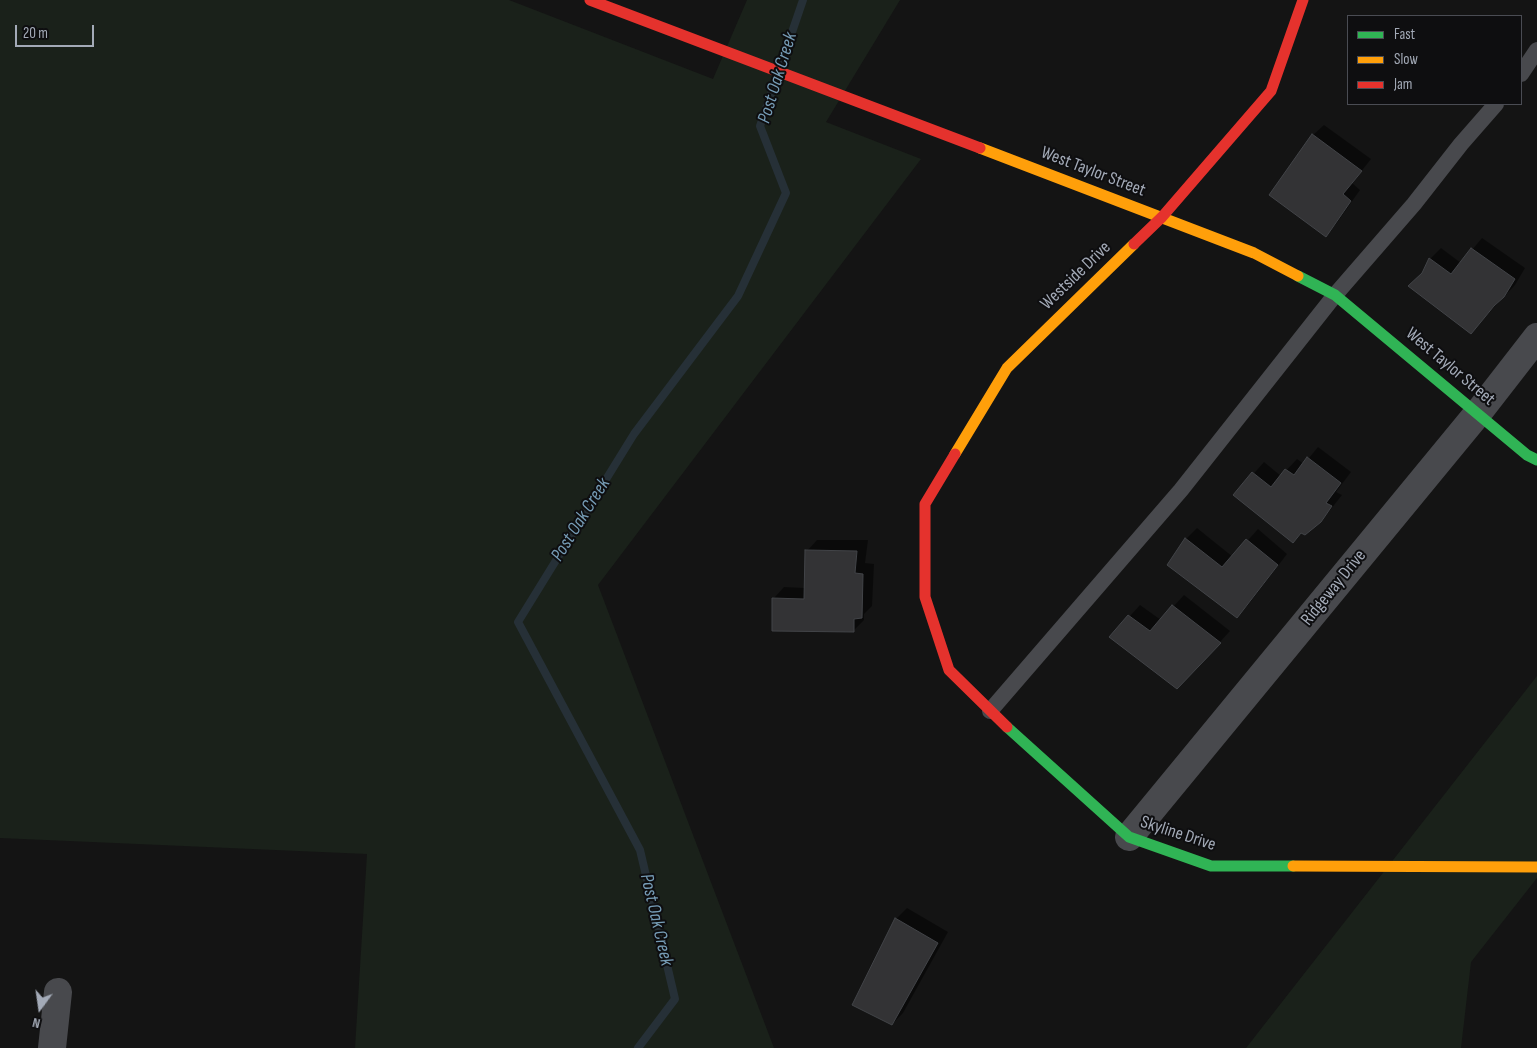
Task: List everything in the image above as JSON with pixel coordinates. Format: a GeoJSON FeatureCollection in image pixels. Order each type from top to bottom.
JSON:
{"type":"FeatureCollection","features":[{"type":"Feature","properties":{"kind":"street","name":"West Taylor Street"},"geometry":{"type":"LineString","coordinates":[[590,0],[1254,253],[1335,295],[1527,455],[1537,460]]}},
{"type":"Feature","properties":{"kind":"street","name":"Westside Drive"},"geometry":{"type":"LineString","coordinates":[[925,597],[924,504],[1007,368],[1162,217],[1271,91],[1303,0]]}},
{"type":"Feature","properties":{"kind":"street","name":"Ridgeway Drive"},"geometry":{"type":"LineString","coordinates":[[1129,837],[1478,413],[1537,337]]}},
{"type":"Feature","properties":{"kind":"street","name":"Skyline Drive"},"geometry":{"type":"LineString","coordinates":[[925,597],[949,670],[990,711],[1129,837],[1211,866],[1537,867]]}},
{"type":"Feature","properties":{"kind":"street"},"geometry":{"type":"LineString","coordinates":[[52,1048],[58,992]]}},
{"type":"Feature","properties":{"kind":"lane"},"geometry":{"type":"LineString","coordinates":[[1522,72],[1537,50]]}},
{"type":"Feature","properties":{"kind":"lane"},"geometry":{"type":"LineString","coordinates":[[990,711],[1180,490],[1335,295],[1414,204],[1461,144],[1495,105]]}},
{"type":"Feature","properties":{"kind":"shaded area"},"geometry":{"type":"Polygon","coordinates":[[[0,0],[509,0],[713,79],[747,0],[900,0],[826,122],[921,159],[598,585],[774,1048],[355,1048],[367,854],[0,838],[0,0]]]}},
{"type":"Feature","properties":{"kind":"shaded area"},"geometry":{"type":"Polygon","coordinates":[[[1537,676],[1537,878],[1471,962],[1461,1048],[1246,1048],[1537,676]]]}},
{"type":"Feature","properties":{"kind":"building"},"geometry":{"type":"Polygon","coordinates":[[[1312,134],[1362,171],[1343,194],[1351,201],[1326,237],[1269,195],[1312,134]]]}},
{"type":"Feature","properties":{"kind":"building"},"geometry":{"type":"Polygon","coordinates":[[[1471,248],[1515,279],[1504,297],[1471,334],[1408,286],[1422,273],[1429,258],[1451,274],[1471,248]]]}},
{"type":"Feature","properties":{"kind":"building"},"geometry":{"type":"Polygon","coordinates":[[[1307,457],[1341,483],[1326,503],[1332,506],[1321,522],[1305,535],[1301,533],[1293,543],[1233,495],[1252,472],[1271,487],[1285,469],[1294,475],[1307,457]]]}},
{"type":"Feature","properties":{"kind":"building"},"geometry":{"type":"Polygon","coordinates":[[[1185,538],[1222,567],[1246,539],[1278,565],[1237,618],[1167,565],[1185,538]]]}},
{"type":"Feature","properties":{"kind":"building"},"geometry":{"type":"Polygon","coordinates":[[[805,550],[857,551],[855,573],[863,574],[862,618],[854,619],[854,632],[772,631],[772,598],[804,599],[805,550]]]}},
{"type":"Feature","properties":{"kind":"building"},"geometry":{"type":"Polygon","coordinates":[[[1172,605],[1221,643],[1177,689],[1109,637],[1128,615],[1150,631],[1172,605]]]}},
{"type":"Feature","properties":{"kind":"building"},"geometry":{"type":"Polygon","coordinates":[[[895,918],[938,943],[892,1025],[852,1005],[895,918]]]}},
{"type":"Feature","properties":{"kind":"waterway","name":"Post Oak Creek"},"geometry":{"type":"LineString","coordinates":[[638,1048],[675,999],[640,850],[518,622],[634,434],[738,296],[786,193],[760,126],[803,0]]}},
{"type":"Feature","properties":{"kind":"traffic: fast"},"geometry":{"type":"LineString","coordinates":[[1298,276],[1335,295],[1527,455],[1537,460]]}},
{"type":"Feature","properties":{"kind":"traffic: fast"},"geometry":{"type":"LineString","coordinates":[[1007,727],[1129,837],[1211,866],[1293,866]]}},
{"type":"Feature","properties":{"kind":"traffic: slow"},"geometry":{"type":"LineString","coordinates":[[980,148],[1254,253],[1298,276]]}},
{"type":"Feature","properties":{"kind":"traffic: slow"},"geometry":{"type":"LineString","coordinates":[[955,454],[1007,368],[1134,244]]}},
{"type":"Feature","properties":{"kind":"traffic: slow"},"geometry":{"type":"LineString","coordinates":[[1293,866],[1537,867]]}},
{"type":"Feature","properties":{"kind":"traffic: jam"},"geometry":{"type":"LineString","coordinates":[[590,0],[980,148]]}},
{"type":"Feature","properties":{"kind":"traffic: jam"},"geometry":{"type":"LineString","coordinates":[[1134,244],[1162,217],[1271,91],[1303,0]]}},
{"type":"Feature","properties":{"kind":"traffic: jam"},"geometry":{"type":"LineString","coordinates":[[955,454],[925,504],[925,597],[949,670],[1007,727]]}}]}
